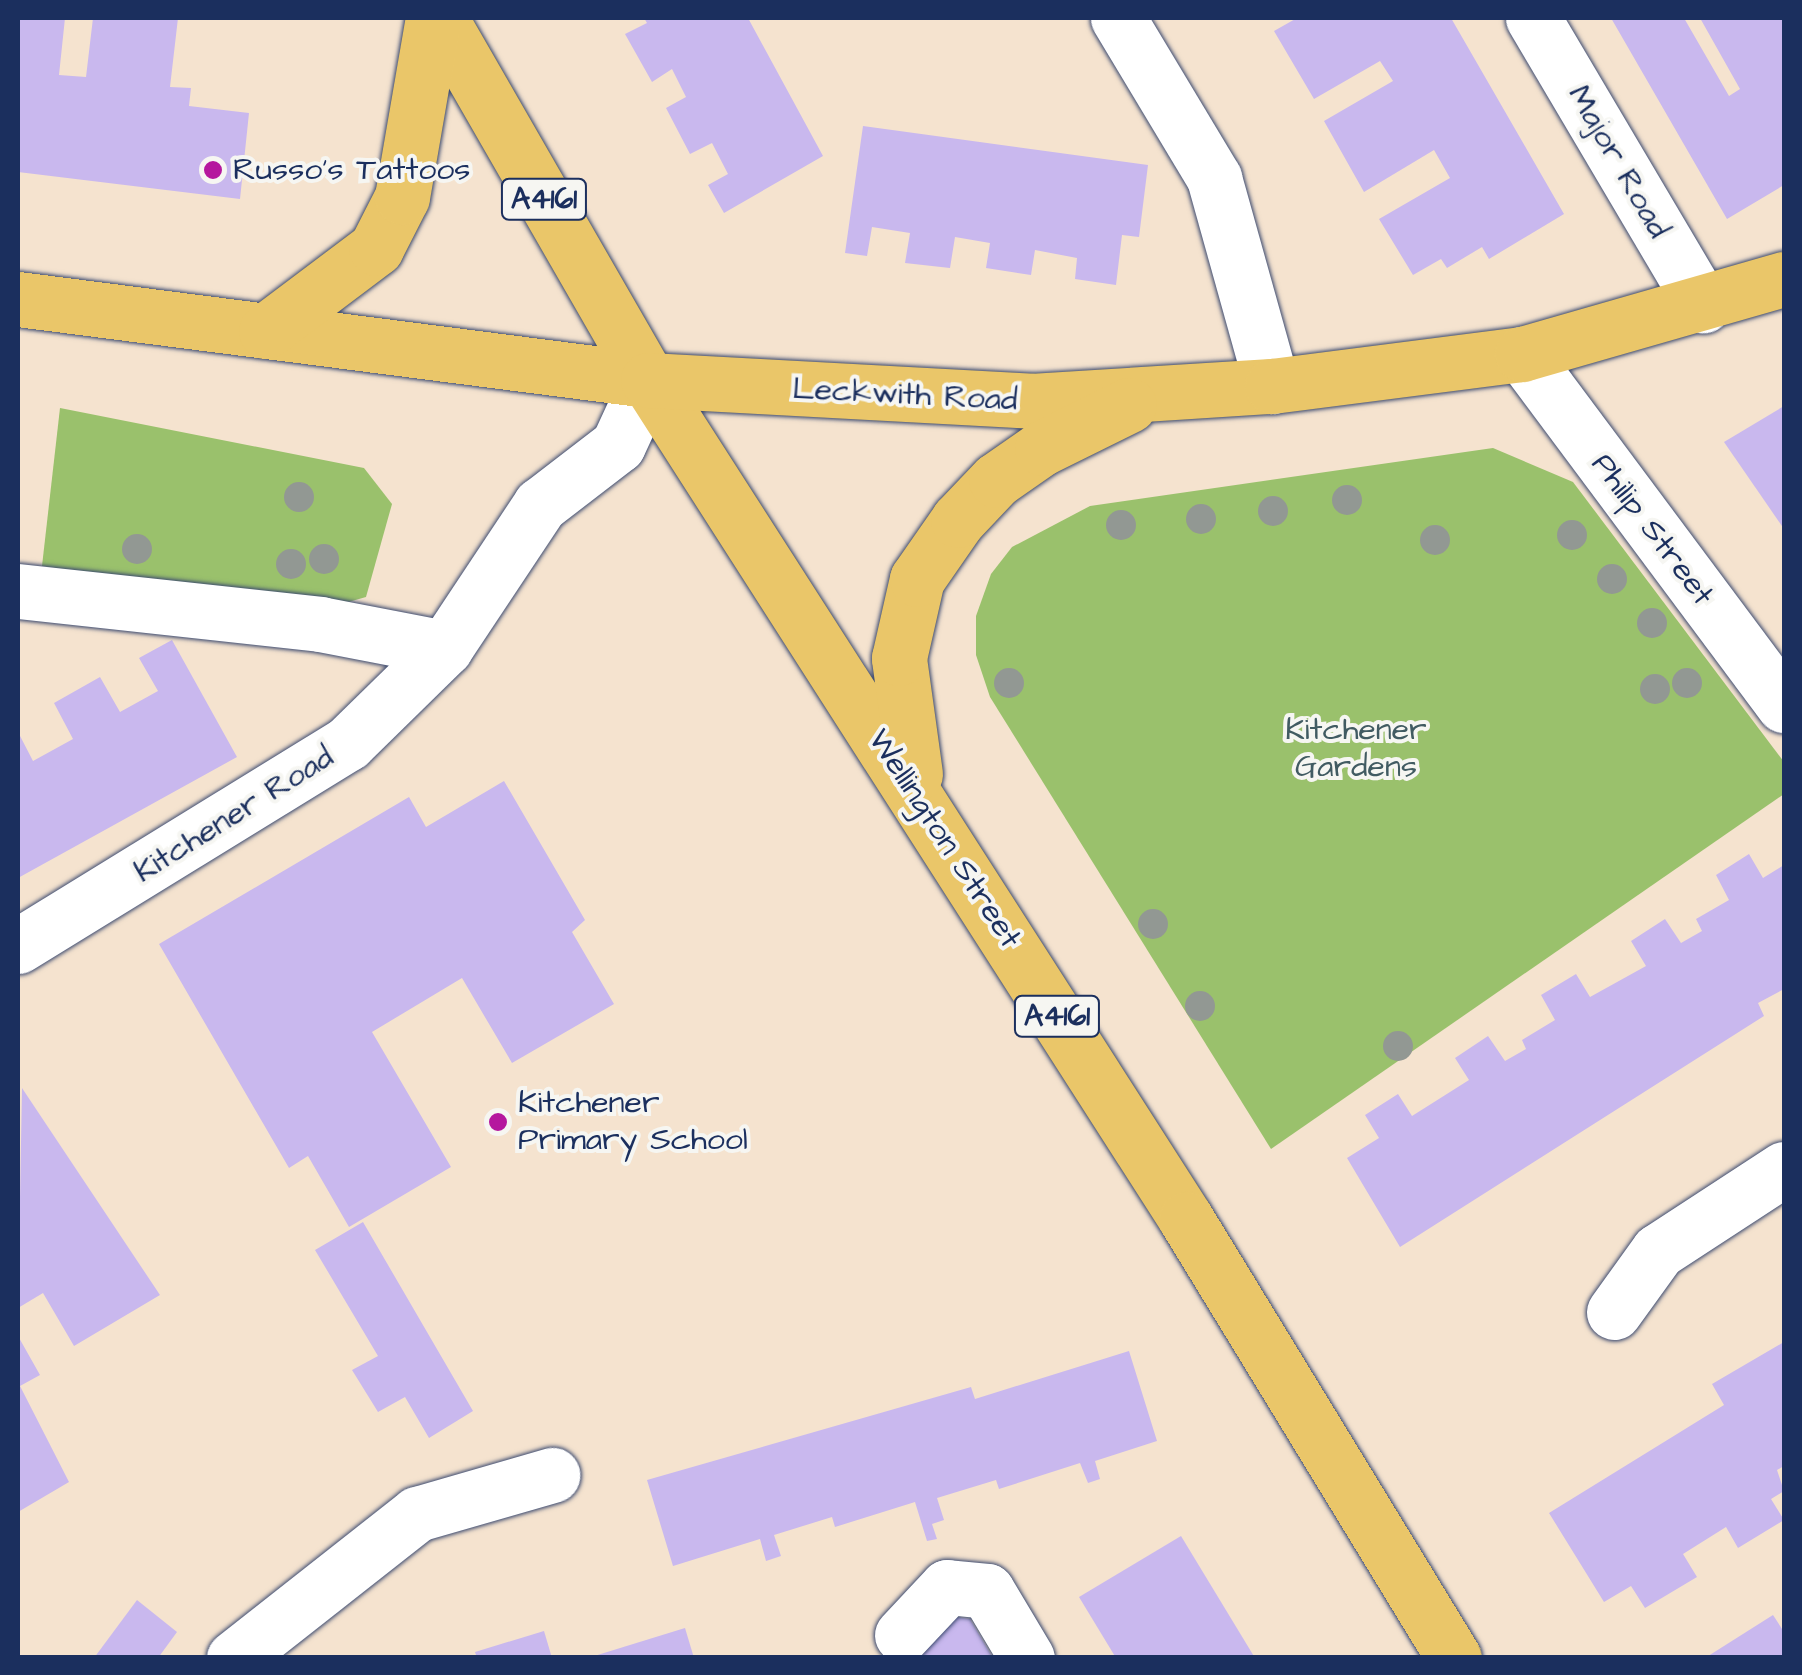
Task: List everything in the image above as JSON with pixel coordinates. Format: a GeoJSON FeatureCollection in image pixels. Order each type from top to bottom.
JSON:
{"type":"FeatureCollection","features":[{"type":"Feature","properties":{"kind":"main road"},"geometry":{"type":"LineString","coordinates":[[266,331],[376,248],[402,197],[437,18]]}},
{"type":"Feature","properties":{"kind":"main road","name":"A4161"},"geometry":{"type":"LineString","coordinates":[[437,18],[648,380]]}},
{"type":"Feature","properties":{"kind":"main road","name":"Leckwith Road"},"geometry":{"type":"LineString","coordinates":[[18,299],[648,380],[926,400],[1146,397],[1272,386],[1522,354],[1703,306],[1784,279]]}},
{"type":"Feature","properties":{"kind":"main road","name":"Wellington Street"},"geometry":{"type":"LineString","coordinates":[[648,380],[921,802],[1454,1658]]}},
{"type":"Feature","properties":{"kind":"main road"},"geometry":{"type":"LineString","coordinates":[[921,802],[903,720],[899,658],[917,579],[958,520],[996,480],[1042,448],[1146,397]]}},
{"type":"Feature","properties":{"kind":"street"},"geometry":{"type":"LineString","coordinates":[[1118,18],[1214,178],[1272,386]]}},
{"type":"Feature","properties":{"kind":"street","name":"Major Road"},"geometry":{"type":"LineString","coordinates":[[1533,18],[1703,306]]}},
{"type":"Feature","properties":{"kind":"street","name":"Philip Street"},"geometry":{"type":"LineString","coordinates":[[1522,354],[1784,705]]}},
{"type":"Feature","properties":{"kind":"street","name":"Kitchener Road"},"geometry":{"type":"LineString","coordinates":[[18,946],[297,780],[348,743],[445,648],[540,505],[618,445],[648,380]]}},
{"type":"Feature","properties":{"kind":"street"},"geometry":{"type":"LineString","coordinates":[[18,590],[320,624],[445,648]]}},
{"type":"Feature","properties":{"kind":"street"},"geometry":{"type":"LineString","coordinates":[[1614,1312],[1658,1251],[1784,1169]]}},
{"type":"Feature","properties":{"kind":"street"},"geometry":{"type":"LineString","coordinates":[[234,1658],[417,1514],[552,1476]]}},
{"type":"Feature","properties":{"kind":"street"},"geometry":{"type":"LineString","coordinates":[[902,1635],[947,1587],[987,1591],[1026,1658]]}},
{"type":"Feature","properties":{"kind":"green space"},"geometry":{"type":"Polygon","coordinates":[[[60,408],[364,468],[392,504],[366,597],[320,610],[42,566],[60,408]]]}},
{"type":"Feature","properties":{"kind":"green space","name":"Kitchener Gardens"},"geometry":{"type":"Polygon","coordinates":[[[1493,448],[1573,482],[1784,762],[1784,794],[1271,1149],[990,697],[976,655],[976,616],[991,574],[1012,547],[1090,506],[1493,448]]]}},
{"type":"Feature","properties":{"kind":"building"},"geometry":{"type":"Polygon","coordinates":[[[18,18],[65,18],[59,75],[86,77],[93,18],[178,18],[170,87],[191,88],[189,106],[249,113],[240,199],[18,172],[18,18]]]}},
{"type":"Feature","properties":{"kind":"building"},"geometry":{"type":"Polygon","coordinates":[[[644,18],[748,18],[823,156],[724,213],[708,185],[728,174],[712,143],[690,154],[666,108],[686,97],[672,69],[652,82],[625,34],[647,23],[644,18]]]}},
{"type":"Feature","properties":{"kind":"building"},"geometry":{"type":"Polygon","coordinates":[[[1297,18],[1451,18],[1564,214],[1489,259],[1482,247],[1447,268],[1441,259],[1413,275],[1379,219],[1450,178],[1434,150],[1364,192],[1324,121],[1393,81],[1380,61],[1314,99],[1274,31],[1297,18]]]}},
{"type":"Feature","properties":{"kind":"building"},"geometry":{"type":"Polygon","coordinates":[[[1611,18],[1684,18],[1729,96],[1740,89],[1700,18],[1784,18],[1784,185],[1727,219],[1611,18]]]}},
{"type":"Feature","properties":{"kind":"building"},"geometry":{"type":"Polygon","coordinates":[[[863,126],[1148,165],[1139,237],[1122,235],[1116,285],[1075,279],[1077,258],[1035,250],[1031,275],[986,268],[990,243],[955,237],[950,268],[905,263],[910,233],[872,227],[867,256],[845,253],[863,126]]]}},
{"type":"Feature","properties":{"kind":"building"},"geometry":{"type":"Polygon","coordinates":[[[1784,406],[1784,529],[1724,442],[1784,406]]]}},
{"type":"Feature","properties":{"kind":"building"},"geometry":{"type":"Polygon","coordinates":[[[172,640],[237,757],[18,878],[18,732],[33,761],[73,739],[54,703],[100,677],[120,712],[158,691],[139,658],[172,640]]]}},
{"type":"Feature","properties":{"kind":"building"},"geometry":{"type":"Polygon","coordinates":[[[504,781],[585,920],[572,932],[614,1004],[512,1063],[462,978],[372,1032],[451,1167],[349,1227],[308,1156],[289,1168],[159,944],[409,797],[426,827],[504,781]]]}},
{"type":"Feature","properties":{"kind":"building"},"geometry":{"type":"Polygon","coordinates":[[[1749,854],[1763,878],[1784,865],[1784,989],[1758,1003],[1764,1016],[1400,1247],[1347,1158],[1379,1138],[1365,1115],[1398,1094],[1412,1116],[1469,1080],[1455,1058],[1488,1036],[1505,1061],[1526,1049],[1522,1040],[1555,1020],[1541,995],[1576,974],[1590,997],[1646,966],[1631,941],[1665,919],[1681,943],[1702,931],[1696,919],[1729,900],[1716,875],[1749,854]]]}},
{"type":"Feature","properties":{"kind":"building"},"geometry":{"type":"Polygon","coordinates":[[[22,1088],[160,1295],[74,1346],[43,1293],[18,1308],[22,1088]]]}},
{"type":"Feature","properties":{"kind":"building"},"geometry":{"type":"Polygon","coordinates":[[[363,1222],[473,1411],[429,1438],[405,1397],[378,1412],[352,1370],[378,1356],[315,1250],[363,1222]]]}},
{"type":"Feature","properties":{"kind":"building"},"geometry":{"type":"Polygon","coordinates":[[[18,1336],[40,1375],[20,1386],[69,1482],[18,1512],[18,1336]]]}},
{"type":"Feature","properties":{"kind":"building"},"geometry":{"type":"Polygon","coordinates":[[[1784,1342],[1784,1466],[1777,1470],[1784,1491],[1771,1499],[1784,1520],[1738,1548],[1726,1527],[1683,1554],[1697,1577],[1645,1608],[1631,1586],[1604,1602],[1549,1513],[1724,1405],[1712,1384],[1784,1342]]]}},
{"type":"Feature","properties":{"kind":"building"},"geometry":{"type":"Polygon","coordinates":[[[1129,1351],[1157,1441],[1095,1461],[1100,1479],[1088,1483],[1080,1463],[999,1489],[996,1480],[937,1498],[944,1520],[932,1524],[937,1539],[927,1541],[915,1502],[835,1527],[832,1517],[774,1535],[781,1556],[766,1561],[760,1539],[673,1566],[647,1480],[971,1387],[975,1399],[1129,1351]]]}},
{"type":"Feature","properties":{"kind":"building"},"geometry":{"type":"Polygon","coordinates":[[[1181,1536],[1255,1658],[1116,1658],[1079,1597],[1181,1536]]]}},
{"type":"Feature","properties":{"kind":"building"},"geometry":{"type":"Polygon","coordinates":[[[137,1600],[177,1632],[158,1658],[94,1658],[137,1600]]]}},
{"type":"Feature","properties":{"kind":"building"},"geometry":{"type":"Polygon","coordinates":[[[1773,1615],[1784,1632],[1784,1658],[1705,1658],[1773,1615]]]}},
{"type":"Feature","properties":{"kind":"building"},"geometry":{"type":"Polygon","coordinates":[[[950,1616],[970,1619],[993,1658],[920,1658],[950,1616]]]}},
{"type":"Feature","properties":{"kind":"building"},"geometry":{"type":"Polygon","coordinates":[[[685,1628],[694,1658],[591,1658],[591,1657],[685,1628]]]}},
{"type":"Feature","properties":{"kind":"building"},"geometry":{"type":"Polygon","coordinates":[[[544,1631],[552,1658],[477,1658],[475,1652],[544,1631]]]}},
{"type":"Feature","properties":{"kind":"place","name":"Russo's Tattoos"},"geometry":{"type":"Point","coordinates":[213,170]}},
{"type":"Feature","properties":{"kind":"place","name":"Kitchener Primary School"},"geometry":{"type":"Point","coordinates":[498,1122]}}]}
